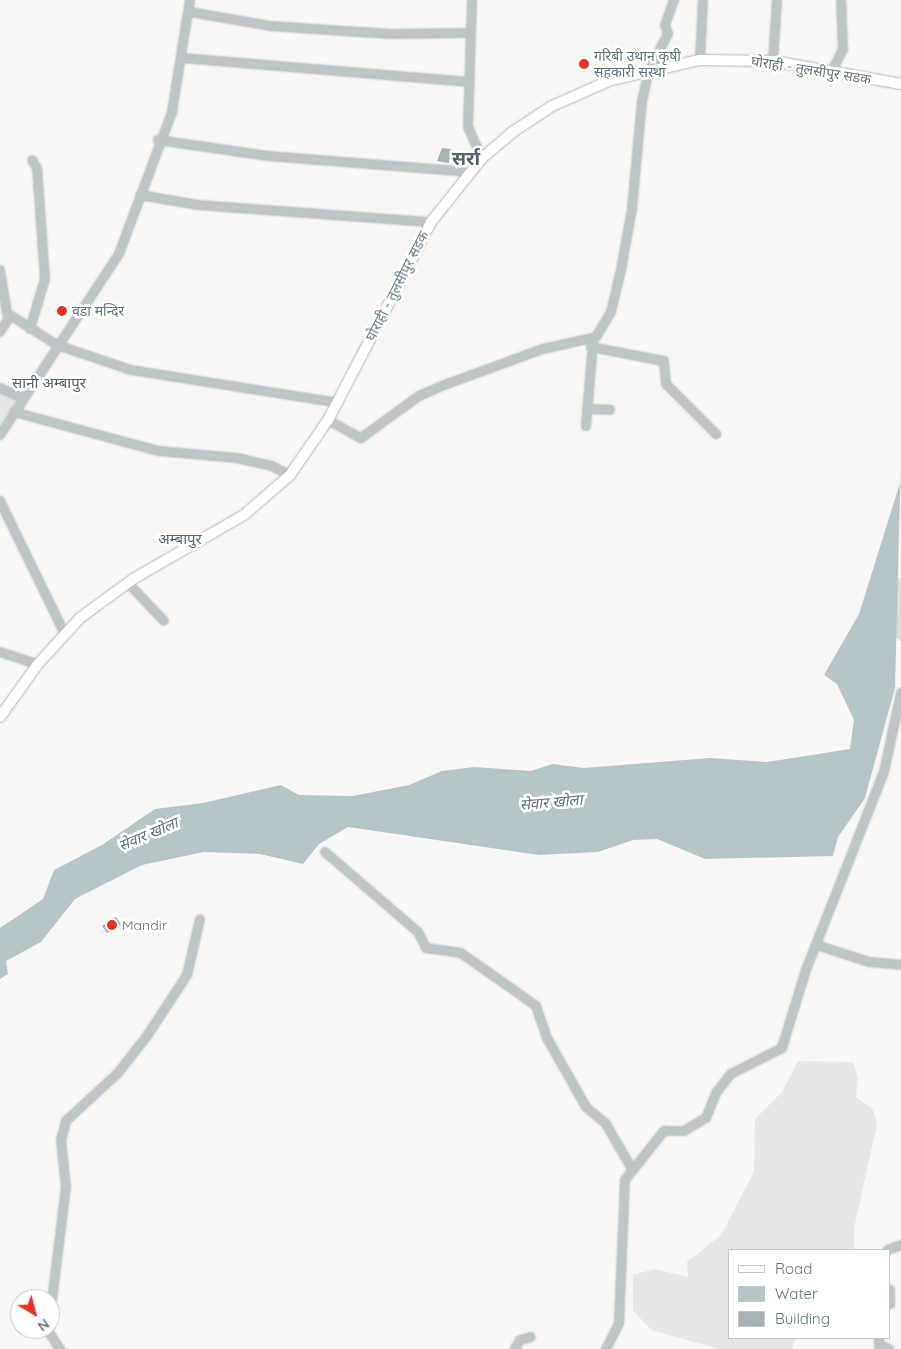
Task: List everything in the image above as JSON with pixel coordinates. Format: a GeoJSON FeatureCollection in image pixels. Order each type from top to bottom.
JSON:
{"type":"FeatureCollection","features":[{"type":"Feature","properties":{"kind":"main road","name":"घोराही - तुलसीपुर सडक"},"geometry":{"type":"LineString","coordinates":[[0,717],[38,664],[65,634],[128,583],[244,515],[290,475],[328,420],[334,402],[430,222],[482,158],[552,106],[611,80],[700,60],[773,61],[901,84]]}},
{"type":"Feature","properties":{"kind":"street"},"geometry":{"type":"LineString","coordinates":[[0,435],[57,344],[119,254],[158,140],[172,112],[190,12],[190,0]]}},
{"type":"Feature","properties":{"kind":"street"},"geometry":{"type":"LineString","coordinates":[[472,0],[466,82],[468,127],[482,158]]}},
{"type":"Feature","properties":{"kind":"street"},"geometry":{"type":"LineString","coordinates":[[586,426],[591,347],[611,312],[621,270],[649,70],[664,42],[665,25],[674,0]]}},
{"type":"Feature","properties":{"kind":"street"},"geometry":{"type":"LineString","coordinates":[[700,60],[703,0]]}},
{"type":"Feature","properties":{"kind":"street"},"geometry":{"type":"LineString","coordinates":[[773,61],[777,0]]}},
{"type":"Feature","properties":{"kind":"street"},"geometry":{"type":"LineString","coordinates":[[832,71],[843,49],[841,0]]}},
{"type":"Feature","properties":{"kind":"street"},"geometry":{"type":"LineString","coordinates":[[190,12],[270,26],[390,34],[469,33]]}},
{"type":"Feature","properties":{"kind":"street"},"geometry":{"type":"LineString","coordinates":[[182,58],[466,82]]}},
{"type":"Feature","properties":{"kind":"street"},"geometry":{"type":"LineString","coordinates":[[158,140],[268,156],[470,172]]}},
{"type":"Feature","properties":{"kind":"street"},"geometry":{"type":"LineString","coordinates":[[30,329],[45,279],[37,168],[32,160]]}},
{"type":"Feature","properties":{"kind":"street"},"geometry":{"type":"LineString","coordinates":[[140,195],[198,206],[430,222]]}},
{"type":"Feature","properties":{"kind":"street"},"geometry":{"type":"LineString","coordinates":[[0,270],[2,300],[10,316],[57,344],[131,370],[334,402]]}},
{"type":"Feature","properties":{"kind":"street"},"geometry":{"type":"LineString","coordinates":[[0,332],[10,316]]}},
{"type":"Feature","properties":{"kind":"street"},"geometry":{"type":"LineString","coordinates":[[328,420],[361,438],[433,390],[543,349],[596,337]]}},
{"type":"Feature","properties":{"kind":"street"},"geometry":{"type":"LineString","coordinates":[[591,347],[664,361],[666,384],[716,434]]}},
{"type":"Feature","properties":{"kind":"street"},"geometry":{"type":"LineString","coordinates":[[0,388],[22,398]]}},
{"type":"Feature","properties":{"kind":"street"},"geometry":{"type":"LineString","coordinates":[[587,409],[610,410]]}},
{"type":"Feature","properties":{"kind":"street"},"geometry":{"type":"LineString","coordinates":[[14,412],[159,451],[237,458],[272,466],[290,475]]}},
{"type":"Feature","properties":{"kind":"street"},"geometry":{"type":"LineString","coordinates":[[0,501],[65,634]]}},
{"type":"Feature","properties":{"kind":"street"},"geometry":{"type":"LineString","coordinates":[[128,583],[164,621]]}},
{"type":"Feature","properties":{"kind":"street"},"geometry":{"type":"LineString","coordinates":[[0,652],[38,664]]}},
{"type":"Feature","properties":{"kind":"street"},"geometry":{"type":"LineString","coordinates":[[606,1349],[619,1323],[625,1180],[664,1131],[684,1131],[706,1118],[716,1092],[731,1074],[782,1048],[817,945],[884,772],[901,693]]}},
{"type":"Feature","properties":{"kind":"street"},"geometry":{"type":"LineString","coordinates":[[325,852],[418,932],[426,948],[461,953],[536,1006],[547,1038],[582,1100],[606,1124],[632,1169]]}},
{"type":"Feature","properties":{"kind":"street"},"geometry":{"type":"LineString","coordinates":[[53,1289],[66,1187],[61,1140],[66,1121],[118,1073],[147,1036],[186,975],[200,919]]}},
{"type":"Feature","properties":{"kind":"street"},"geometry":{"type":"LineString","coordinates":[[817,945],[870,962],[901,965]]}},
{"type":"Feature","properties":{"kind":"street"},"geometry":{"type":"LineString","coordinates":[[515,1349],[520,1340],[531,1337]]}},
{"type":"Feature","properties":{"kind":"street"},"geometry":{"type":"LineString","coordinates":[[879,1339],[879,1345],[889,1349]]}},
{"type":"Feature","properties":{"kind":"shaded area"},"geometry":{"type":"Polygon","coordinates":[[[0,392],[17,400],[0,425],[0,392]]]}},
{"type":"Feature","properties":{"kind":"shaded area"},"geometry":{"type":"Polygon","coordinates":[[[901,576],[901,641],[892,636],[895,583],[901,576]]]}},
{"type":"Feature","properties":{"kind":"shaded area"},"geometry":{"type":"Polygon","coordinates":[[[798,1061],[853,1062],[858,1078],[856,1097],[873,1109],[877,1124],[854,1228],[854,1249],[728,1249],[728,1339],[796,1339],[792,1349],[719,1349],[651,1330],[633,1310],[633,1275],[654,1269],[688,1277],[687,1262],[721,1235],[754,1172],[755,1119],[782,1092],[798,1061]]]}},
{"type":"Feature","properties":{"kind":"water","name":"सेवार खोला"},"geometry":{"type":"Polygon","coordinates":[[[901,460],[895,688],[865,798],[838,837],[833,856],[705,859],[657,839],[633,840],[598,852],[539,855],[348,827],[319,844],[303,864],[260,854],[204,852],[142,865],[75,899],[41,942],[6,961],[8,974],[0,979],[0,928],[43,899],[54,870],[102,845],[155,809],[203,803],[281,785],[299,795],[353,796],[409,785],[442,771],[474,767],[531,771],[552,764],[584,768],[710,758],[767,762],[850,749],[854,720],[837,684],[824,675],[859,614],[900,483],[901,460]]]}},
{"type":"Feature","properties":{"kind":"building"},"geometry":{"type":"Polygon","coordinates":[[[442,148],[451,149],[449,163],[437,161],[442,148]]]}},
{"type":"Feature","properties":{"kind":"building"},"geometry":{"type":"Polygon","coordinates":[[[116,917],[121,924],[107,933],[102,926],[116,917]]]}},
{"type":"Feature","properties":{"kind":"place","name":"गरिबी उथान कृषी सहकारी सस्था"},"geometry":{"type":"Point","coordinates":[584,64]}},
{"type":"Feature","properties":{"kind":"place","name":"वडा मन्दिर"},"geometry":{"type":"Point","coordinates":[62,311]}},
{"type":"Feature","properties":{"kind":"place","name":"Mandir"},"geometry":{"type":"Point","coordinates":[112,925]}},
{"type":"Feature","properties":{"kind":"district","name":"सर्रा"},"geometry":{"type":"Point","coordinates":[466,159]}},
{"type":"Feature","properties":{"kind":"district","name":"सानी अम्बापुर"},"geometry":{"type":"Point","coordinates":[49,383]}},
{"type":"Feature","properties":{"kind":"district","name":"अम्बापुर"},"geometry":{"type":"Point","coordinates":[180,539]}}]}
